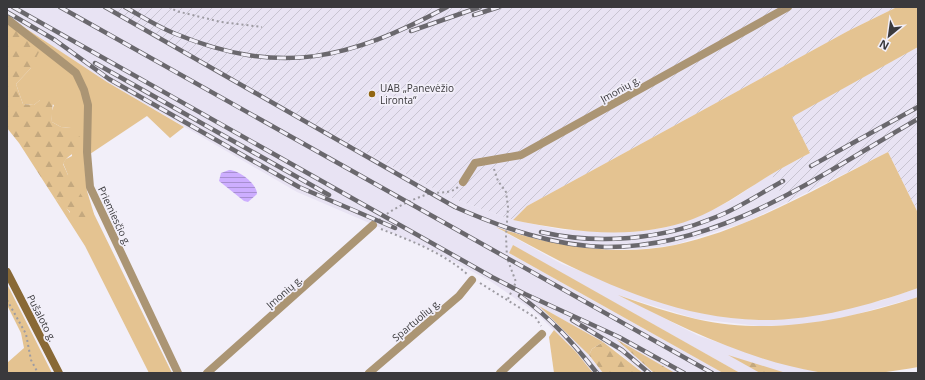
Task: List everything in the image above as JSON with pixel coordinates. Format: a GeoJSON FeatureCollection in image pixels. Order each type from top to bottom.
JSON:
{"type":"FeatureCollection","features":[{"type":"Feature","properties":{"kind":"main road","name":"Pušaloto g."},"geometry":{"type":"LineString","coordinates":[[7,272],[59,373]]}},
{"type":"Feature","properties":{"kind":"street","name":"Įmonių g."},"geometry":{"type":"LineString","coordinates":[[463,182],[475,163],[521,155],[788,7]]}},
{"type":"Feature","properties":{"kind":"street","name":"Priemiesčio g."},"geometry":{"type":"LineString","coordinates":[[7,19],[76,73],[84,90],[88,105],[87,152],[90,187],[178,373]]}},
{"type":"Feature","properties":{"kind":"street","name":"Įmonių g."},"geometry":{"type":"LineString","coordinates":[[207,373],[373,225]]}},
{"type":"Feature","properties":{"kind":"street","name":"Spartuolių g."},"geometry":{"type":"LineString","coordinates":[[369,373],[459,296],[472,280]]}},
{"type":"Feature","properties":{"kind":"street"},"geometry":{"type":"LineString","coordinates":[[500,373],[542,334]]}},
{"type":"Feature","properties":{"kind":"path"},"geometry":{"type":"LineString","coordinates":[[169,7],[176,11],[221,22],[262,27]]}},
{"type":"Feature","properties":{"kind":"path"},"geometry":{"type":"LineString","coordinates":[[491,160],[498,181],[506,192],[508,207],[506,236],[507,258],[516,282],[508,299]]}},
{"type":"Feature","properties":{"kind":"path"},"geometry":{"type":"LineString","coordinates":[[463,182],[453,191],[430,193],[408,202],[384,216],[373,225],[413,241],[456,265],[472,280],[486,285],[536,318],[542,330],[542,334]]}},
{"type":"Feature","properties":{"kind":"path"},"geometry":{"type":"LineString","coordinates":[[7,300],[26,334],[31,360],[38,373]]}},
{"type":"Feature","properties":{"kind":"shaded area"},"geometry":{"type":"Polygon","coordinates":[[[7,7],[105,7],[243,88],[454,199],[513,220],[563,230],[634,232],[663,228],[694,218],[730,201],[771,174],[786,203],[744,223],[674,245],[641,249],[576,247],[547,242],[499,229],[562,264],[661,302],[725,317],[759,320],[797,318],[883,300],[918,288],[918,297],[839,319],[799,325],[759,326],[697,319],[621,296],[697,335],[775,362],[831,373],[786,373],[772,370],[758,372],[760,373],[740,373],[513,246],[509,253],[723,373],[675,373],[618,341],[654,373],[643,373],[613,348],[541,307],[576,340],[603,373],[593,373],[576,352],[535,312],[490,281],[430,249],[297,192],[107,82],[7,16],[7,7]]]}},
{"type":"Feature","properties":{"kind":"shaded area"},"geometry":{"type":"Polygon","coordinates":[[[105,7],[897,7],[848,31],[527,206],[513,220],[454,199],[243,88],[105,7]]]}},
{"type":"Feature","properties":{"kind":"shaded area"},"geometry":{"type":"Polygon","coordinates":[[[918,47],[918,213],[888,152],[786,203],[771,174],[810,153],[791,117],[918,47]]]}},
{"type":"Feature","properties":{"kind":"shaded area"},"geometry":{"type":"Polygon","coordinates":[[[229,170],[238,172],[247,178],[254,186],[257,194],[248,202],[244,201],[219,181],[221,173],[229,170]]]}},
{"type":"Feature","properties":{"kind":"green space"},"geometry":{"type":"Polygon","coordinates":[[[897,7],[918,7],[918,47],[792,117],[810,153],[775,172],[723,204],[703,215],[671,226],[627,232],[581,231],[513,220],[527,206],[848,31],[897,7]]]}},
{"type":"Feature","properties":{"kind":"green space"},"geometry":{"type":"Polygon","coordinates":[[[7,16],[107,82],[184,127],[170,138],[147,116],[84,158],[87,191],[94,214],[172,373],[149,373],[85,246],[55,199],[64,204],[70,213],[68,175],[63,163],[66,159],[72,156],[71,128],[61,127],[52,122],[51,113],[54,105],[40,100],[34,105],[23,104],[16,84],[31,68],[7,16]]]}},
{"type":"Feature","properties":{"kind":"green space"},"geometry":{"type":"Polygon","coordinates":[[[7,23],[40,50],[31,68],[16,84],[23,104],[34,105],[47,94],[52,97],[52,122],[61,127],[71,128],[80,137],[77,148],[63,164],[68,175],[94,214],[91,220],[83,223],[55,199],[19,143],[7,128],[7,23]]]}},
{"type":"Feature","properties":{"kind":"green space"},"geometry":{"type":"Polygon","coordinates":[[[888,152],[918,213],[918,288],[879,301],[820,315],[779,320],[759,320],[724,317],[690,311],[622,289],[558,260],[496,227],[539,240],[584,248],[630,250],[675,245],[703,238],[757,218],[888,152]]]}},
{"type":"Feature","properties":{"kind":"green space"},"geometry":{"type":"Polygon","coordinates":[[[513,245],[740,373],[723,373],[509,253],[513,245]]]}},
{"type":"Feature","properties":{"kind":"green space"},"geometry":{"type":"Polygon","coordinates":[[[7,284],[52,373],[7,373],[7,363],[24,348],[21,333],[7,305],[7,284]]]}},
{"type":"Feature","properties":{"kind":"green space"},"geometry":{"type":"Polygon","coordinates":[[[618,295],[696,319],[724,324],[753,326],[781,326],[836,319],[864,313],[918,297],[918,367],[881,373],[843,374],[818,372],[792,367],[740,351],[715,341],[618,295]]]}},
{"type":"Feature","properties":{"kind":"green space"},"geometry":{"type":"Polygon","coordinates":[[[539,306],[603,342],[592,349],[589,355],[539,306]]]}},
{"type":"Feature","properties":{"kind":"green space"},"geometry":{"type":"Polygon","coordinates":[[[554,330],[576,352],[593,373],[554,373],[549,337],[554,330]]]}},
{"type":"Feature","properties":{"kind":"green space"},"geometry":{"type":"Polygon","coordinates":[[[616,339],[675,373],[654,373],[616,339]]]}},
{"type":"Feature","properties":{"kind":"green space"},"geometry":{"type":"Polygon","coordinates":[[[603,342],[643,373],[603,373],[589,355],[592,349],[603,342]]]}},
{"type":"Feature","properties":{"kind":"green space"},"geometry":{"type":"Polygon","coordinates":[[[728,355],[786,373],[760,373],[728,355]]]}},
{"type":"Feature","properties":{"kind":"railway"},"geometry":{"type":"LineString","coordinates":[[13,7],[492,277],[525,294],[619,337],[684,373]]}},
{"type":"Feature","properties":{"kind":"railway"},"geometry":{"type":"LineString","coordinates":[[60,7],[712,373]]}},
{"type":"Feature","properties":{"kind":"railway"},"geometry":{"type":"LineString","coordinates":[[105,7],[455,207],[510,229],[548,239],[586,246],[606,247],[649,244],[690,235],[730,221],[769,204],[807,184],[918,119]]}},
{"type":"Feature","properties":{"kind":"railway"},"geometry":{"type":"LineString","coordinates":[[125,7],[169,31],[214,47],[249,55],[282,58],[314,56],[346,50],[412,25],[447,7]]}},
{"type":"Feature","properties":{"kind":"railway"},"geometry":{"type":"LineString","coordinates":[[411,31],[480,7]]}},
{"type":"Feature","properties":{"kind":"railway"},"geometry":{"type":"LineString","coordinates":[[474,15],[499,7]]}},
{"type":"Feature","properties":{"kind":"railway"},"geometry":{"type":"LineString","coordinates":[[7,12],[55,40],[109,79],[299,187],[395,228]]}},
{"type":"Feature","properties":{"kind":"railway"},"geometry":{"type":"LineString","coordinates":[[95,63],[329,195]]}},
{"type":"Feature","properties":{"kind":"railway"},"geometry":{"type":"LineString","coordinates":[[811,166],[918,107]]}},
{"type":"Feature","properties":{"kind":"railway"},"geometry":{"type":"LineString","coordinates":[[541,232],[563,236],[607,239],[629,238],[673,231],[695,225],[725,213],[742,205],[783,181]]}},
{"type":"Feature","properties":{"kind":"railway"},"geometry":{"type":"LineString","coordinates":[[520,296],[542,313],[562,332],[597,373]]}},
{"type":"Feature","properties":{"kind":"railway"},"geometry":{"type":"LineString","coordinates":[[572,320],[622,350],[649,373]]}},
{"type":"Feature","properties":{"kind":"place","name":"UAB „Panevėžio Lironta“"},"geometry":{"type":"Point","coordinates":[372,94]}}]}
